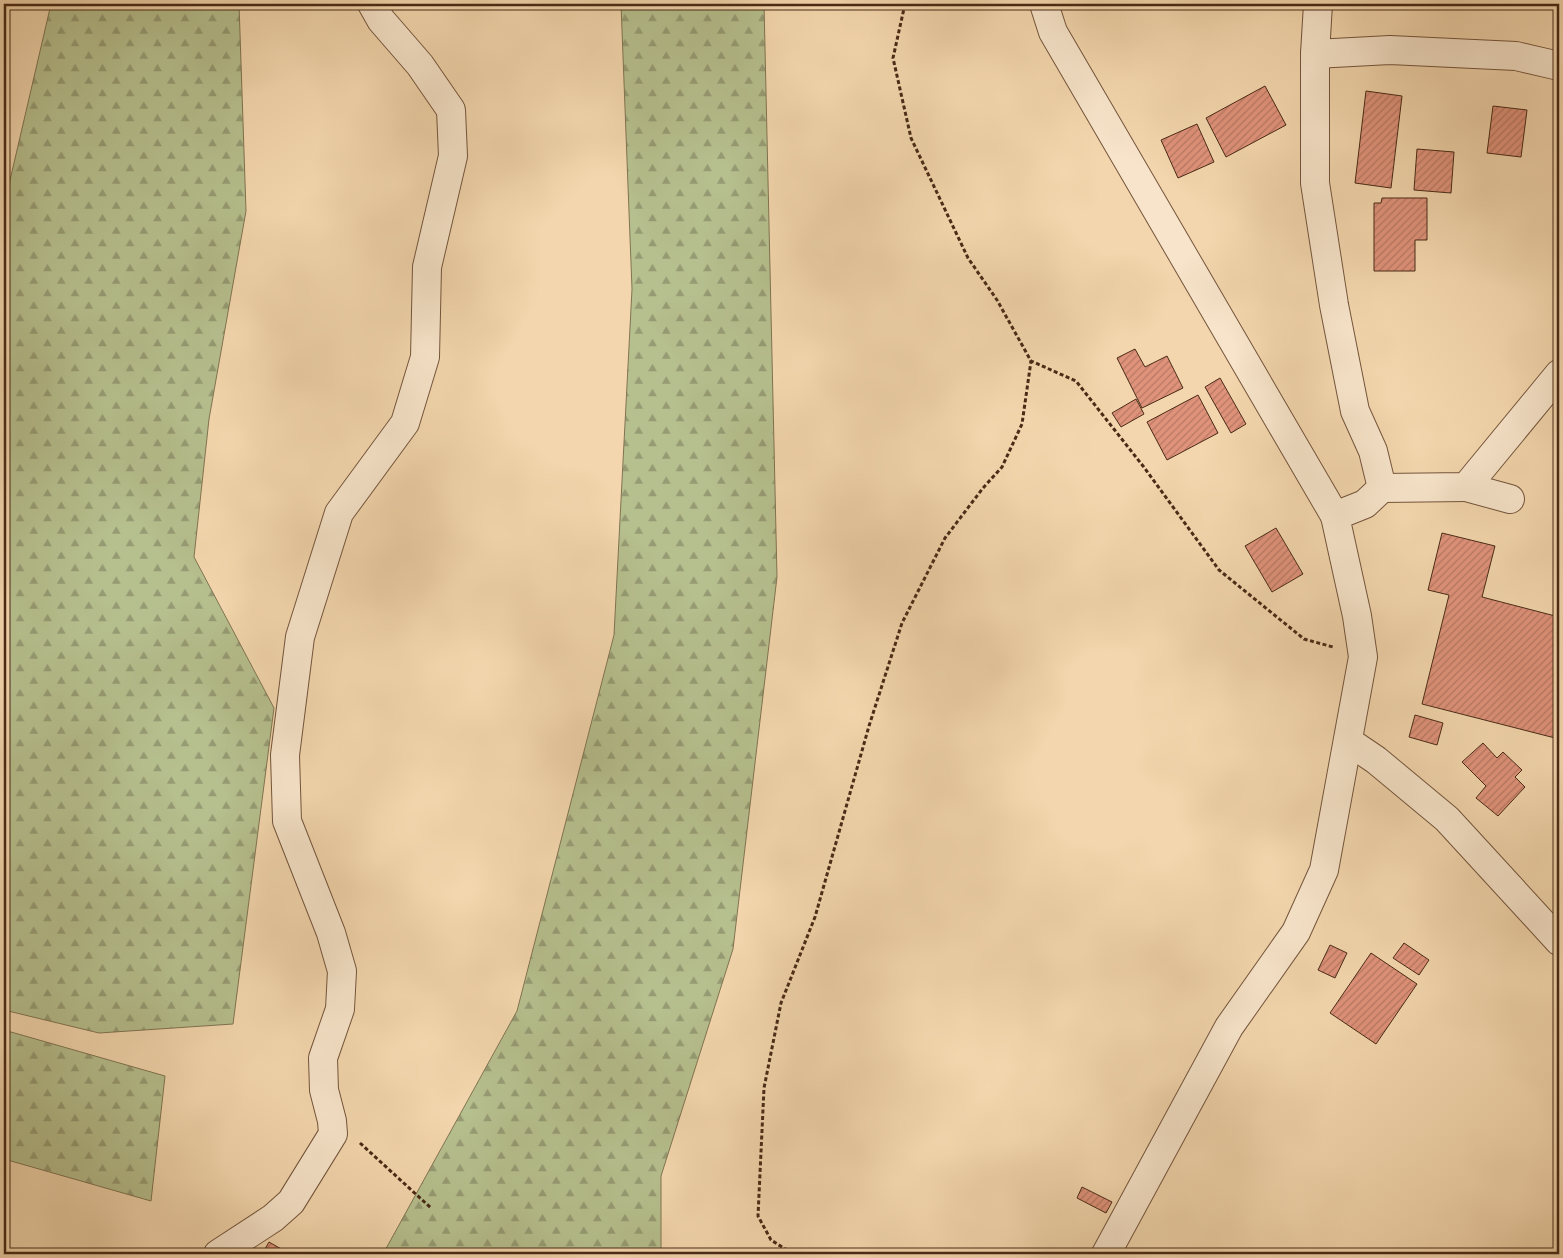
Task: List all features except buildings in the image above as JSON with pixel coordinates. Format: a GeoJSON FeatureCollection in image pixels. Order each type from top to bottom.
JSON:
{"type":"FeatureCollection","features":[{"type":"Feature","properties":{"kind":"street"},"geometry":{"type":"LineString","coordinates":[[218,1254],[273,1218],[291,1202],[333,1134],[332,1121],[324,1090],[323,1058],[340,1009],[342,972],[331,933],[287,822],[285,755],[300,637],[339,513],[405,422],[425,357],[427,267],[453,156],[451,110],[420,65],[381,20],[372,4]]}},
{"type":"Feature","properties":{"kind":"street"},"geometry":{"type":"LineString","coordinates":[[1044,4],[1053,32],[1335,516],[1357,616],[1363,657],[1324,870],[1296,932],[1229,1027],[1106,1254]]}},
{"type":"Feature","properties":{"kind":"street"},"geometry":{"type":"LineString","coordinates":[[1318,4],[1315,54],[1316,193],[1334,305],[1355,411],[1373,452],[1382,488]]}},
{"type":"Feature","properties":{"kind":"street"},"geometry":{"type":"LineString","coordinates":[[1315,54],[1390,50],[1516,56],[1559,66]]}},
{"type":"Feature","properties":{"kind":"street"},"geometry":{"type":"LineString","coordinates":[[1466,487],[1559,374]]}},
{"type":"Feature","properties":{"kind":"street"},"geometry":{"type":"LineString","coordinates":[[1335,516],[1364,504],[1382,488],[1466,487],[1510,499]]}},
{"type":"Feature","properties":{"kind":"street"},"geometry":{"type":"LineString","coordinates":[[1348,741],[1376,760],[1447,819],[1559,941]]}},
{"type":"Feature","properties":{"kind":"path"},"geometry":{"type":"LineString","coordinates":[[905,4],[893,58],[912,138],[968,258],[997,300],[1031,361],[1076,381],[1144,466],[1219,570],[1304,639],[1363,657]]}},
{"type":"Feature","properties":{"kind":"path"},"geometry":{"type":"LineString","coordinates":[[793,1254],[771,1240],[758,1216],[764,1088],[781,1003],[815,917],[869,726],[902,623],[945,538],[983,488],[1002,467],[1022,424],[1031,361]]}},
{"type":"Feature","properties":{"kind":"path"},"geometry":{"type":"LineString","coordinates":[[332,1131],[354,1137],[431,1208]]}},
{"type":"Feature","properties":{"kind":"green space"},"geometry":{"type":"Polygon","coordinates":[[[51,4],[239,4],[246,211],[209,419],[194,557],[274,708],[233,1024],[99,1033],[4,1010],[4,206],[51,4]]]}},
{"type":"Feature","properties":{"kind":"green space"},"geometry":{"type":"Polygon","coordinates":[[[621,4],[764,4],[777,577],[733,949],[661,1176],[661,1254],[383,1254],[517,1011],[614,635],[632,289],[621,4]]]}},
{"type":"Feature","properties":{"kind":"green space"},"geometry":{"type":"Polygon","coordinates":[[[4,1030],[165,1076],[151,1201],[4,1159],[4,1030]]]}}]}
